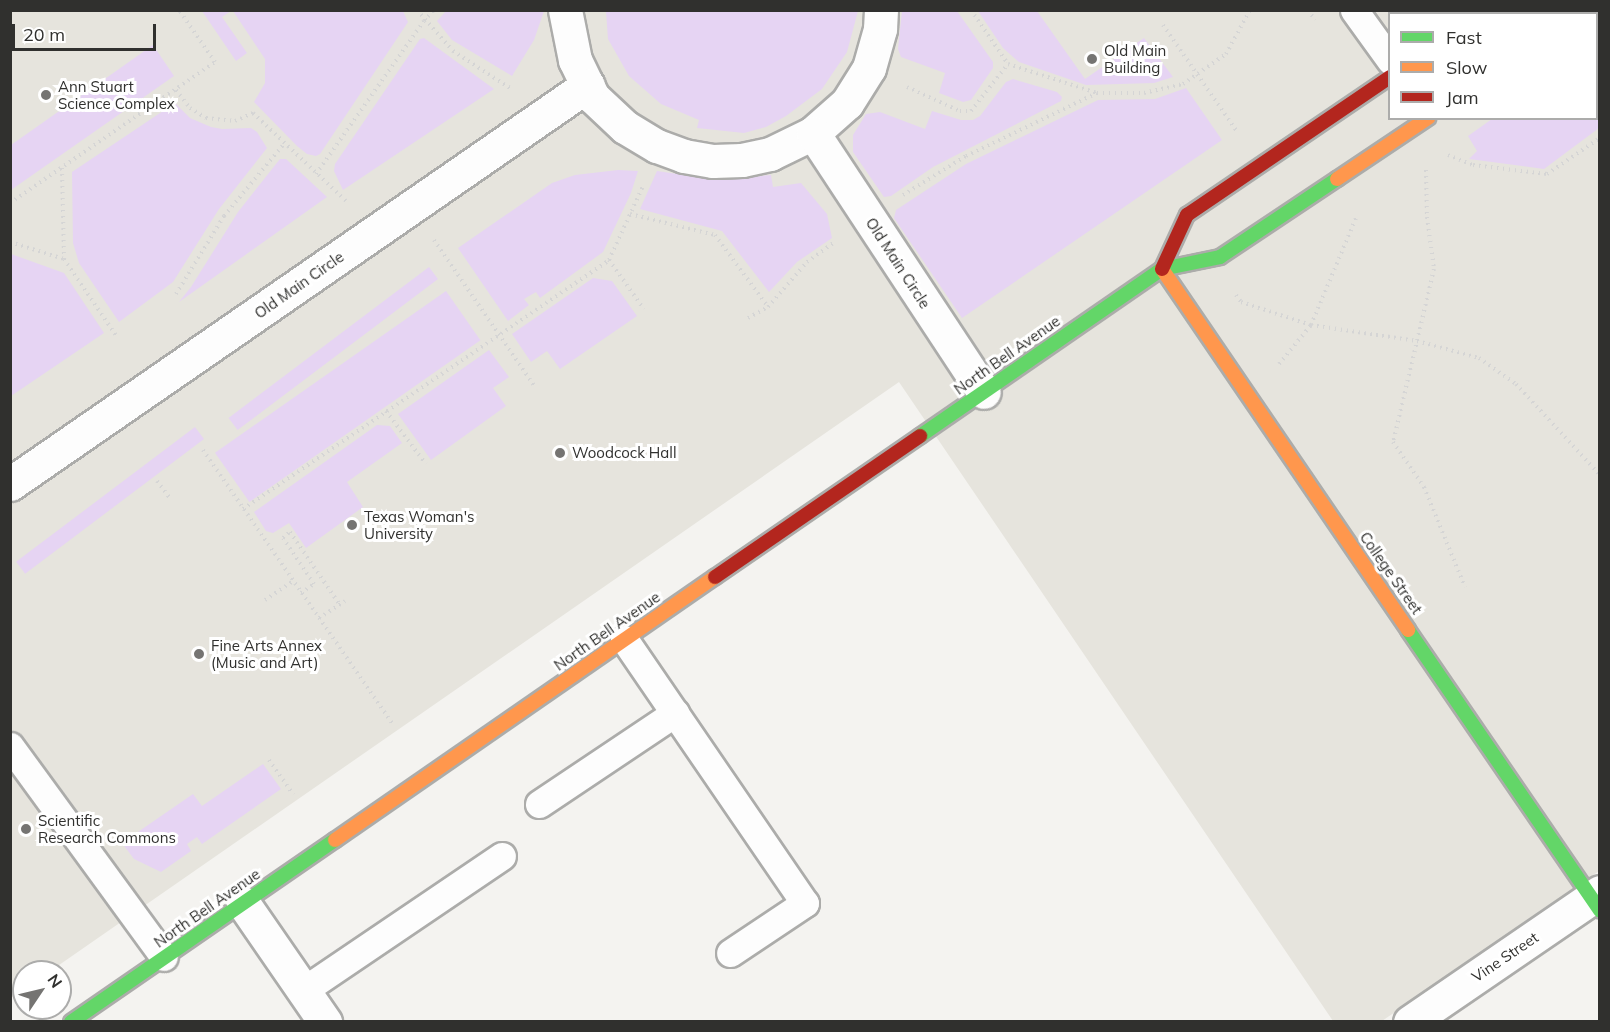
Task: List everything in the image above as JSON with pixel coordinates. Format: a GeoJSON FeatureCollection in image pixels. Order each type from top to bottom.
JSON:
{"type":"FeatureCollection","features":[{"type":"Feature","properties":{"kind":"main road"},"geometry":{"type":"LineString","coordinates":[[1162,269],[1187,215],[1388,78]]}},
{"type":"Feature","properties":{"kind":"main road","name":"North Bell Avenue"},"geometry":{"type":"LineString","coordinates":[[71,1022],[1162,269],[1220,257],[1425,120]]}},
{"type":"Feature","properties":{"kind":"main road","name":"College Street"},"geometry":{"type":"LineString","coordinates":[[1162,269],[1597,900]]}},
{"type":"Feature","properties":{"kind":"street"},"geometry":{"type":"LineString","coordinates":[[565,10],[575,60],[593,97],[625,127],[657,146],[684,156],[713,161],[742,160],[770,154],[813,133],[847,102],[869,68],[880,29],[881,10]]}},
{"type":"Feature","properties":{"kind":"street","name":"Old Main Circle"},"geometry":{"type":"LineString","coordinates":[[10,484],[588,85]]}},
{"type":"Feature","properties":{"kind":"street","name":"Old Main Circle"},"geometry":{"type":"LineString","coordinates":[[813,133],[984,392]]}},
{"type":"Feature","properties":{"kind":"street","name":"Vine Street"},"geometry":{"type":"LineString","coordinates":[[1410,1022],[1597,900]]}},
{"type":"Feature","properties":{"kind":"street"},"geometry":{"type":"LineString","coordinates":[[243,903],[325,1022]]}},
{"type":"Feature","properties":{"kind":"lane"},"geometry":{"type":"LineString","coordinates":[[1354,10],[1388,59]]}},
{"type":"Feature","properties":{"kind":"lane"},"geometry":{"type":"LineString","coordinates":[[624,639],[805,903],[730,953]]}},
{"type":"Feature","properties":{"kind":"lane"},"geometry":{"type":"LineString","coordinates":[[539,804],[675,713]]}},
{"type":"Feature","properties":{"kind":"lane"},"geometry":{"type":"LineString","coordinates":[[10,746],[164,957]]}},
{"type":"Feature","properties":{"kind":"lane"},"geometry":{"type":"LineString","coordinates":[[304,990],[502,855]]}},
{"type":"Feature","properties":{"kind":"path"},"geometry":{"type":"LineString","coordinates":[[10,203],[215,62],[179,10]]}},
{"type":"Feature","properties":{"kind":"path"},"geometry":{"type":"LineString","coordinates":[[417,10],[424,21],[453,51],[551,112]]}},
{"type":"Feature","properties":{"kind":"path"},"geometry":{"type":"LineString","coordinates":[[316,174],[434,10]]}},
{"type":"Feature","properties":{"kind":"path"},"geometry":{"type":"LineString","coordinates":[[971,10],[1008,64],[1097,93],[1144,93],[1183,84],[1226,54],[1250,10]]}},
{"type":"Feature","properties":{"kind":"path"},"geometry":{"type":"LineString","coordinates":[[1163,25],[1235,129]]}},
{"type":"Feature","properties":{"kind":"path"},"geometry":{"type":"LineString","coordinates":[[935,102],[960,111],[971,111],[1008,64]]}},
{"type":"Feature","properties":{"kind":"path"},"geometry":{"type":"LineString","coordinates":[[176,90],[190,108],[206,118],[235,122],[253,113],[316,174],[379,230]]}},
{"type":"Feature","properties":{"kind":"path"},"geometry":{"type":"LineString","coordinates":[[896,199],[966,156],[1097,93]]}},
{"type":"Feature","properties":{"kind":"path"},"geometry":{"type":"LineString","coordinates":[[1442,152],[1473,165],[1547,174],[1599,138]]}},
{"type":"Feature","properties":{"kind":"path"},"geometry":{"type":"LineString","coordinates":[[176,294],[224,216],[284,144]]}},
{"type":"Feature","properties":{"kind":"path"},"geometry":{"type":"LineString","coordinates":[[1424,161],[1427,217],[1434,269],[1393,442],[1424,488],[1465,587]]}},
{"type":"Feature","properties":{"kind":"path"},"geometry":{"type":"LineString","coordinates":[[62,167],[64,259],[117,337]]}},
{"type":"Feature","properties":{"kind":"path"},"geometry":{"type":"LineString","coordinates":[[243,509],[609,260],[647,177]]}},
{"type":"Feature","properties":{"kind":"path"},"geometry":{"type":"LineString","coordinates":[[411,207],[535,387]]}},
{"type":"Feature","properties":{"kind":"path"},"geometry":{"type":"LineString","coordinates":[[1251,401],[1311,325],[1356,218],[1355,210]]}},
{"type":"Feature","properties":{"kind":"path"},"geometry":{"type":"LineString","coordinates":[[630,214],[715,235],[768,307]]}},
{"type":"Feature","properties":{"kind":"path"},"geometry":{"type":"LineString","coordinates":[[748,318],[768,307],[807,262],[838,240]]}},
{"type":"Feature","properties":{"kind":"path"},"geometry":{"type":"LineString","coordinates":[[10,242],[64,259]]}},
{"type":"Feature","properties":{"kind":"path"},"geometry":{"type":"LineString","coordinates":[[609,260],[644,309]]}},
{"type":"Feature","properties":{"kind":"path"},"geometry":{"type":"LineString","coordinates":[[1231,290],[1241,302],[1311,325],[1417,341],[1479,358],[1516,384],[1599,475]]}},
{"type":"Feature","properties":{"kind":"path"},"geometry":{"type":"LineString","coordinates":[[386,411],[426,464]]}},
{"type":"Feature","properties":{"kind":"path"},"geometry":{"type":"LineString","coordinates":[[203,450],[393,724]]}},
{"type":"Feature","properties":{"kind":"path"},"geometry":{"type":"LineString","coordinates":[[157,481],[169,497]]}},
{"type":"Feature","properties":{"kind":"path"},"geometry":{"type":"LineString","coordinates":[[302,593],[314,584],[282,538],[290,532],[342,603],[319,618]]}},
{"type":"Feature","properties":{"kind":"path"},"geometry":{"type":"LineString","coordinates":[[265,600],[293,581]]}},
{"type":"Feature","properties":{"kind":"path"},"geometry":{"type":"LineString","coordinates":[[269,760],[293,794]]}},
{"type":"Feature","properties":{"kind":"shaded area"},"geometry":{"type":"Polygon","coordinates":[[[447,10],[544,11],[534,40],[512,76],[452,40],[437,21],[447,10]]]}},
{"type":"Feature","properties":{"kind":"shaded area"},"geometry":{"type":"Polygon","coordinates":[[[606,10],[858,11],[847,52],[822,89],[786,116],[766,127],[744,133],[697,128],[699,120],[661,104],[629,76],[608,39],[606,10]]]}},
{"type":"Feature","properties":{"kind":"shaded area","name":"Texas Woman's University"},"geometry":{"type":"Polygon","coordinates":[[[11,11],[1599,11],[1599,871],[1382,1021],[1333,1021],[899,382],[66,960],[12,960],[11,998],[11,11]]]}},
{"type":"Feature","properties":{"kind":"shaded area"},"geometry":{"type":"Polygon","coordinates":[[[202,11],[231,11],[222,17],[247,53],[236,61],[202,11]]]}},
{"type":"Feature","properties":{"kind":"shaded area"},"geometry":{"type":"Polygon","coordinates":[[[233,11],[403,11],[408,22],[320,154],[316,156],[307,154],[297,146],[254,102],[265,83],[265,59],[233,11]]]}},
{"type":"Feature","properties":{"kind":"shaded area"},"geometry":{"type":"Polygon","coordinates":[[[902,11],[957,11],[993,62],[993,68],[971,100],[963,102],[939,93],[945,73],[901,57],[898,49],[902,11]]]}},
{"type":"Feature","properties":{"kind":"shaded area"},"geometry":{"type":"Polygon","coordinates":[[[978,11],[1037,11],[1085,79],[1144,38],[1173,77],[1154,83],[1086,85],[1019,62],[1003,48],[978,11]]]}},
{"type":"Feature","properties":{"kind":"shaded area"},"geometry":{"type":"Polygon","coordinates":[[[424,38],[494,89],[343,190],[334,171],[335,164],[420,39],[424,38]]]}},
{"type":"Feature","properties":{"kind":"shaded area"},"geometry":{"type":"Polygon","coordinates":[[[153,45],[174,76],[11,190],[11,145],[153,45]]]}},
{"type":"Feature","properties":{"kind":"shaded area"},"geometry":{"type":"Polygon","coordinates":[[[1013,79],[1057,92],[1062,97],[1061,101],[933,167],[891,196],[884,197],[853,152],[853,135],[866,114],[880,112],[925,129],[932,111],[961,120],[973,120],[980,116],[1006,82],[1013,79]]]}},
{"type":"Feature","properties":{"kind":"shaded area"},"geometry":{"type":"Polygon","coordinates":[[[1186,88],[1222,140],[962,318],[894,218],[896,210],[966,164],[1098,100],[1155,99],[1186,88]]]}},
{"type":"Feature","properties":{"kind":"shaded area"},"geometry":{"type":"Polygon","coordinates":[[[175,103],[190,118],[211,127],[251,128],[257,132],[267,148],[219,209],[173,282],[119,322],[79,263],[73,243],[72,172],[175,103]]]}},
{"type":"Feature","properties":{"kind":"shaded area"},"geometry":{"type":"Polygon","coordinates":[[[1598,111],[1599,113],[1599,128],[1544,169],[1469,159],[1477,151],[1468,136],[1491,120],[1598,120],[1598,111]]]}},
{"type":"Feature","properties":{"kind":"shaded area"},"geometry":{"type":"Polygon","coordinates":[[[280,159],[286,159],[327,197],[179,302],[191,287],[238,212],[280,159]]]}},
{"type":"Feature","properties":{"kind":"shaded area"},"geometry":{"type":"Polygon","coordinates":[[[618,170],[638,171],[631,193],[603,252],[540,298],[536,292],[524,299],[529,305],[508,321],[458,248],[552,183],[575,175],[618,170]]]}},
{"type":"Feature","properties":{"kind":"shaded area"},"geometry":{"type":"Polygon","coordinates":[[[657,171],[718,180],[771,175],[773,187],[801,183],[827,214],[832,238],[797,262],[769,292],[722,231],[640,209],[657,171]]]}},
{"type":"Feature","properties":{"kind":"shaded area"},"geometry":{"type":"Polygon","coordinates":[[[11,254],[64,273],[104,333],[11,396],[11,254]]]}},
{"type":"Feature","properties":{"kind":"shaded area"},"geometry":{"type":"Polygon","coordinates":[[[429,267],[438,279],[238,430],[229,418],[429,267]]]}},
{"type":"Feature","properties":{"kind":"shaded area"},"geometry":{"type":"Polygon","coordinates":[[[593,278],[612,281],[637,316],[560,369],[547,351],[531,362],[512,334],[593,278]]]}},
{"type":"Feature","properties":{"kind":"shaded area"},"geometry":{"type":"Polygon","coordinates":[[[446,291],[480,340],[249,502],[215,453],[446,291]]]}},
{"type":"Feature","properties":{"kind":"shaded area"},"geometry":{"type":"Polygon","coordinates":[[[489,350],[509,377],[493,388],[506,406],[431,460],[398,414],[489,350]]]}},
{"type":"Feature","properties":{"kind":"shaded area"},"geometry":{"type":"Polygon","coordinates":[[[377,425],[390,426],[402,443],[347,482],[363,507],[306,548],[289,523],[273,533],[266,531],[254,512],[377,425]]]}},
{"type":"Feature","properties":{"kind":"shaded area"},"geometry":{"type":"Polygon","coordinates":[[[195,427],[204,439],[25,574],[16,562],[195,427]]]}},
{"type":"Feature","properties":{"kind":"shaded area"},"geometry":{"type":"Polygon","coordinates":[[[263,764],[281,789],[202,844],[197,837],[187,844],[191,851],[161,872],[134,859],[122,843],[193,794],[202,806],[263,764]]]}},
{"type":"Feature","properties":{"kind":"traffic: fast"},"geometry":{"type":"LineString","coordinates":[[920,436],[1162,269],[1220,257],[1337,179]]}},
{"type":"Feature","properties":{"kind":"traffic: fast"},"geometry":{"type":"LineString","coordinates":[[1408,630],[1600,910]]}},
{"type":"Feature","properties":{"kind":"traffic: fast"},"geometry":{"type":"LineString","coordinates":[[71,1022],[335,840]]}},
{"type":"Feature","properties":{"kind":"traffic: slow"},"geometry":{"type":"LineString","coordinates":[[1337,179],[1425,120]]}},
{"type":"Feature","properties":{"kind":"traffic: slow"},"geometry":{"type":"LineString","coordinates":[[1162,269],[1408,630]]}},
{"type":"Feature","properties":{"kind":"traffic: slow"},"geometry":{"type":"LineString","coordinates":[[335,840],[715,577]]}},
{"type":"Feature","properties":{"kind":"traffic: jam"},"geometry":{"type":"LineString","coordinates":[[1162,269],[1187,215],[1388,78]]}},
{"type":"Feature","properties":{"kind":"traffic: jam"},"geometry":{"type":"LineString","coordinates":[[715,577],[920,436]]}},
{"type":"Feature","properties":{"kind":"place","name":"Old Main Building"},"geometry":{"type":"Point","coordinates":[1092,59]}},
{"type":"Feature","properties":{"kind":"place","name":"Ann Stuart Science Complex"},"geometry":{"type":"Point","coordinates":[46,95]}},
{"type":"Feature","properties":{"kind":"place","name":"Woodcock Hall"},"geometry":{"type":"Point","coordinates":[560,453]}},
{"type":"Feature","properties":{"kind":"place","name":"Texas Woman's University"},"geometry":{"type":"Point","coordinates":[352,525]}},
{"type":"Feature","properties":{"kind":"place","name":"Fine Arts Annex (Music and Art)"},"geometry":{"type":"Point","coordinates":[199,654]}},
{"type":"Feature","properties":{"kind":"place","name":"Scientific Research Commons"},"geometry":{"type":"Point","coordinates":[26,829]}}]}
